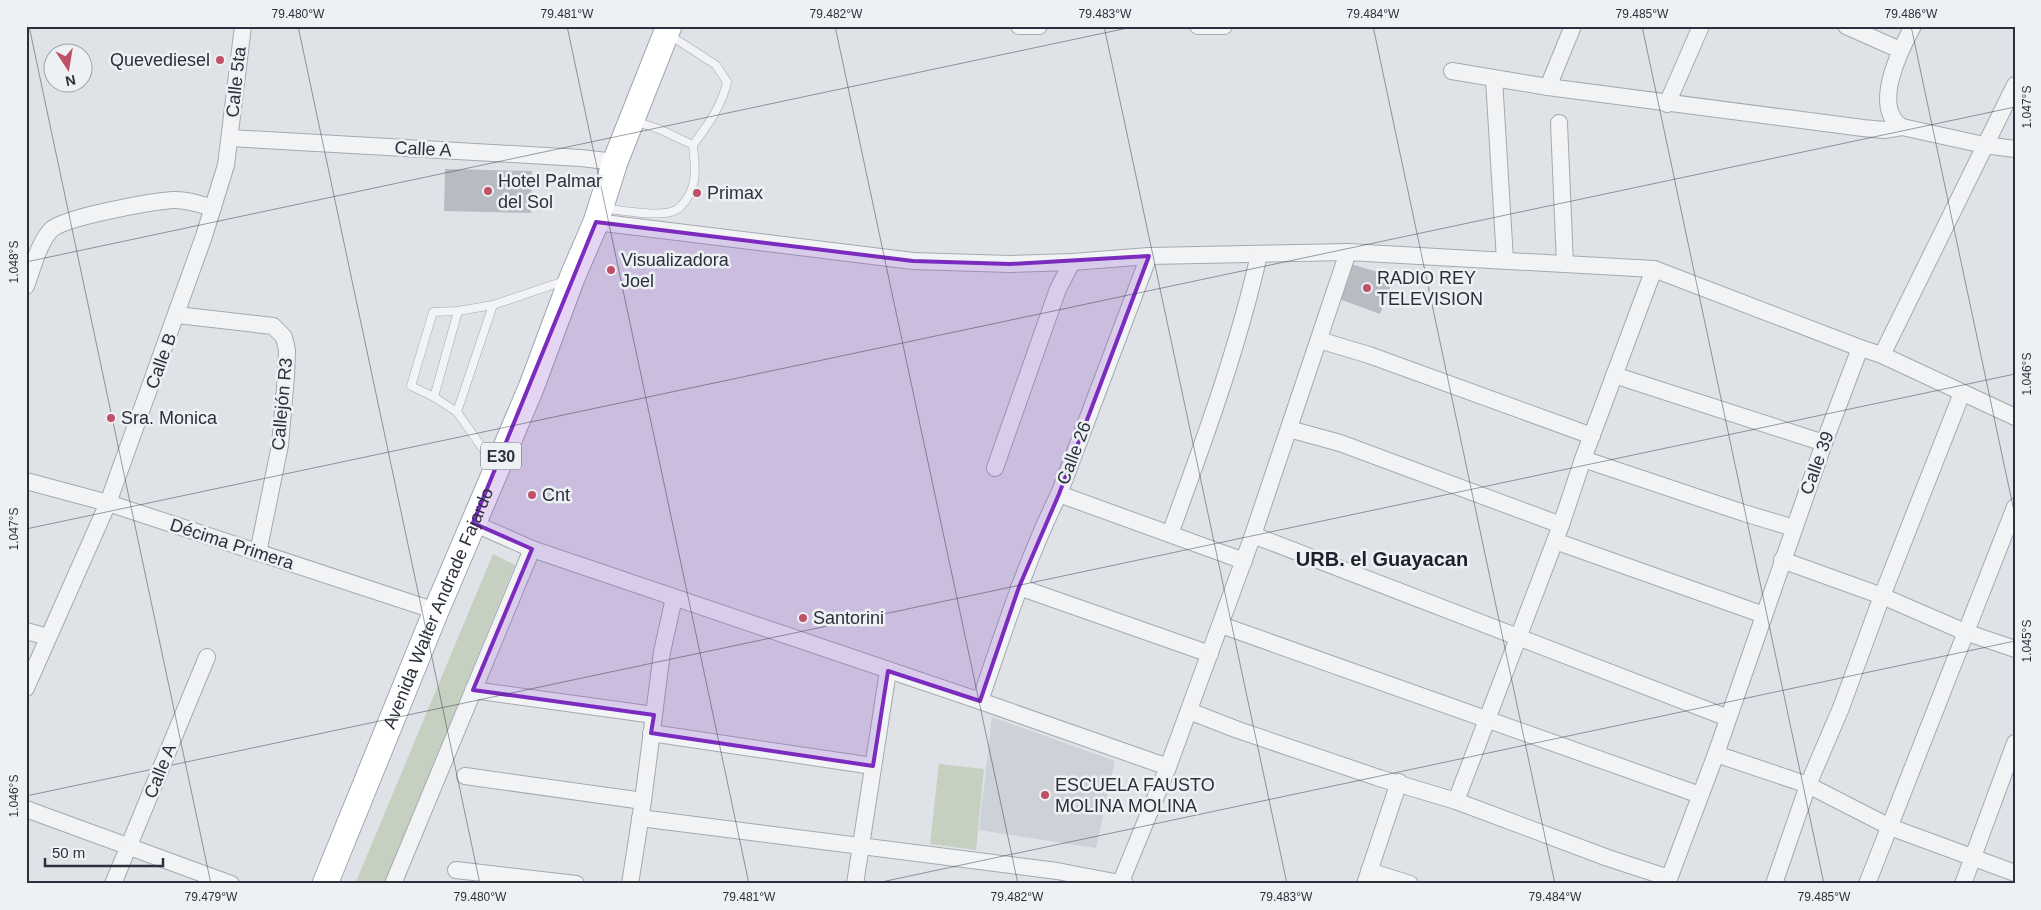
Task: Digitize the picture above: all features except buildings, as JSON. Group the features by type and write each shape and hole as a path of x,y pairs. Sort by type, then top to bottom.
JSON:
{"main road":[{"name":"Avenida Walter Andrade Fajardo","path":"325,884 436,611 531,388 598,215 615,162 668,30"}],"street":[{"name":"Calle 5ta","path":"230,138 243,26"},
{"path":"1019,26 1039,26"},
{"path":"1198,26 1224,26"},
{"path":"1548,87 1573,26"},
{"path":"1668,104 1701,26"},
{"path":"1846,26 1900,50"},
{"path":"1914,26 1900,50 1888,92 1889,112 1894,122 1902,127 1984,145 2015,149"},
{"path":"1452,71 1668,104 1862,128 1884,130 1902,127"},
{"path":"1494,78 1504,260"},
{"path":"1882,354 2015,84"},
{"path":"1559,123 1565,264"},
{"name":"Calle A","path":"230,138 562,157 615,162"},
{"name":"Calle B","path":"26,688 108,503 177,315 213,208 226,165 230,138"},
{"path":"26,286 44,238 61,223 173,200 195,202 213,208"},
{"path":"598,215 913,261 1010,264 1072,262 1149,256 1348,252 1654,269 1860,348 1882,354 2015,417"},
{"path":"640,818 1057,871 1122,883 1168,767 1244,561 1348,252"},
{"path":"1170,534 1221,393 1246,314 1259,255"},
{"name":"Calle 26","path":"1149,256 1059,494 1244,561"},
{"path":"995,468 1058,289 1072,262"},
{"path":"1456,801 1561,525 1583,458 1654,269"},
{"name":"Callejón R3","path":"177,315 273,326 284,337 287,350 280,445 258,553"},
{"path":"1319,340 1369,355 1592,436"},
{"name":"Calle 39","path":"1668,881 1716,754 1782,560 1860,348"},
{"path":"1614,375 1824,443"},
{"path":"1774,884 1808,785 1841,708 1882,596 1962,393"},
{"path":"1289,429 1340,442 1561,525"},
{"path":"1583,458 1744,513 1794,528"},
{"name":"Décima Primera","path":"26,481 108,503 436,611"},
{"path":"980,701 1019,587 1041,530 1059,494"},
{"path":"1867,884 2015,507"},
{"path":"473,523 532,549 1168,767"},
{"path":"1253,535 1728,718"},
{"path":"1555,541 1764,615"},
{"path":"394,884 532,549"},
{"path":"1782,560 1882,596 1965,632 2015,649"},
{"path":"1019,587 1210,654"},
{"path":"630,884 662,652 674,598"},
{"path":"1221,624 1700,795"},
{"path":"26,631 48,637"},
{"name":"Calle A","path":"113,884 207,657"},
{"path":"855,884 888,671"},
{"path":"473,690 654,716"},
{"path":"1189,710 1238,730 1378,778 1399,782 1456,801 1668,881"},
{"path":"651,733 873,766"},
{"path":"1963,884 2015,743"},
{"path":"1716,754 1808,785 1890,827 2015,873"},
{"path":"465,776 643,800"},
{"path":"1399,782 1367,877 1410,884"},
{"path":"26,809 231,884"},
{"path":"456,870 576,884"}],"lane":[{"path":"598,215 659,213 676,210 684,202 692,188 694,174 693,145 708,124 725,94 727,82 716,65 668,30"},
{"path":"632,120 693,145"},
{"path":"496,467 457,412 412,386 433,312 458,311 493,305 572,278"},
{"path":"457,412 493,305"},
{"path":"434,397 458,311"}],"highlighted area":[{"path":"596,222 913,261 1010,264 1149,256 1059,494 1019,587 980,701 888,671 873,766 651,733 654,715 473,690 532,549 473,523"}],"shaded area":[{"name":"ESCUELA FAUSTO MOLINA MOLINA","path":"992,717 1115,761 1096,848 979,830"}],"green space":[{"path":"493,554 515,565 384,884 355,884"},
{"path":"939,764 984,769 976,850 930,844"}],"place":[{"name":"Quevediesel","path":"220,60"},
{"name":"Hotel Palmar del Sol","path":"488,191"},
{"name":"Primax","path":"697,193"},
{"name":"Visualizadora Joel","path":"611,270"},
{"name":"RADIO REY TELEVISION","path":"1367,288"},
{"name":"Sra. Monica","path":"111,418"},
{"name":"Cnt","path":"532,495"},
{"name":"Santorini","path":"803,618"},
{"name":"ESCUELA FAUSTO MOLINA MOLINA","path":"1045,795"}],"district":[{"name":"URB. el Guayacan","path":"1382,559"}]}
